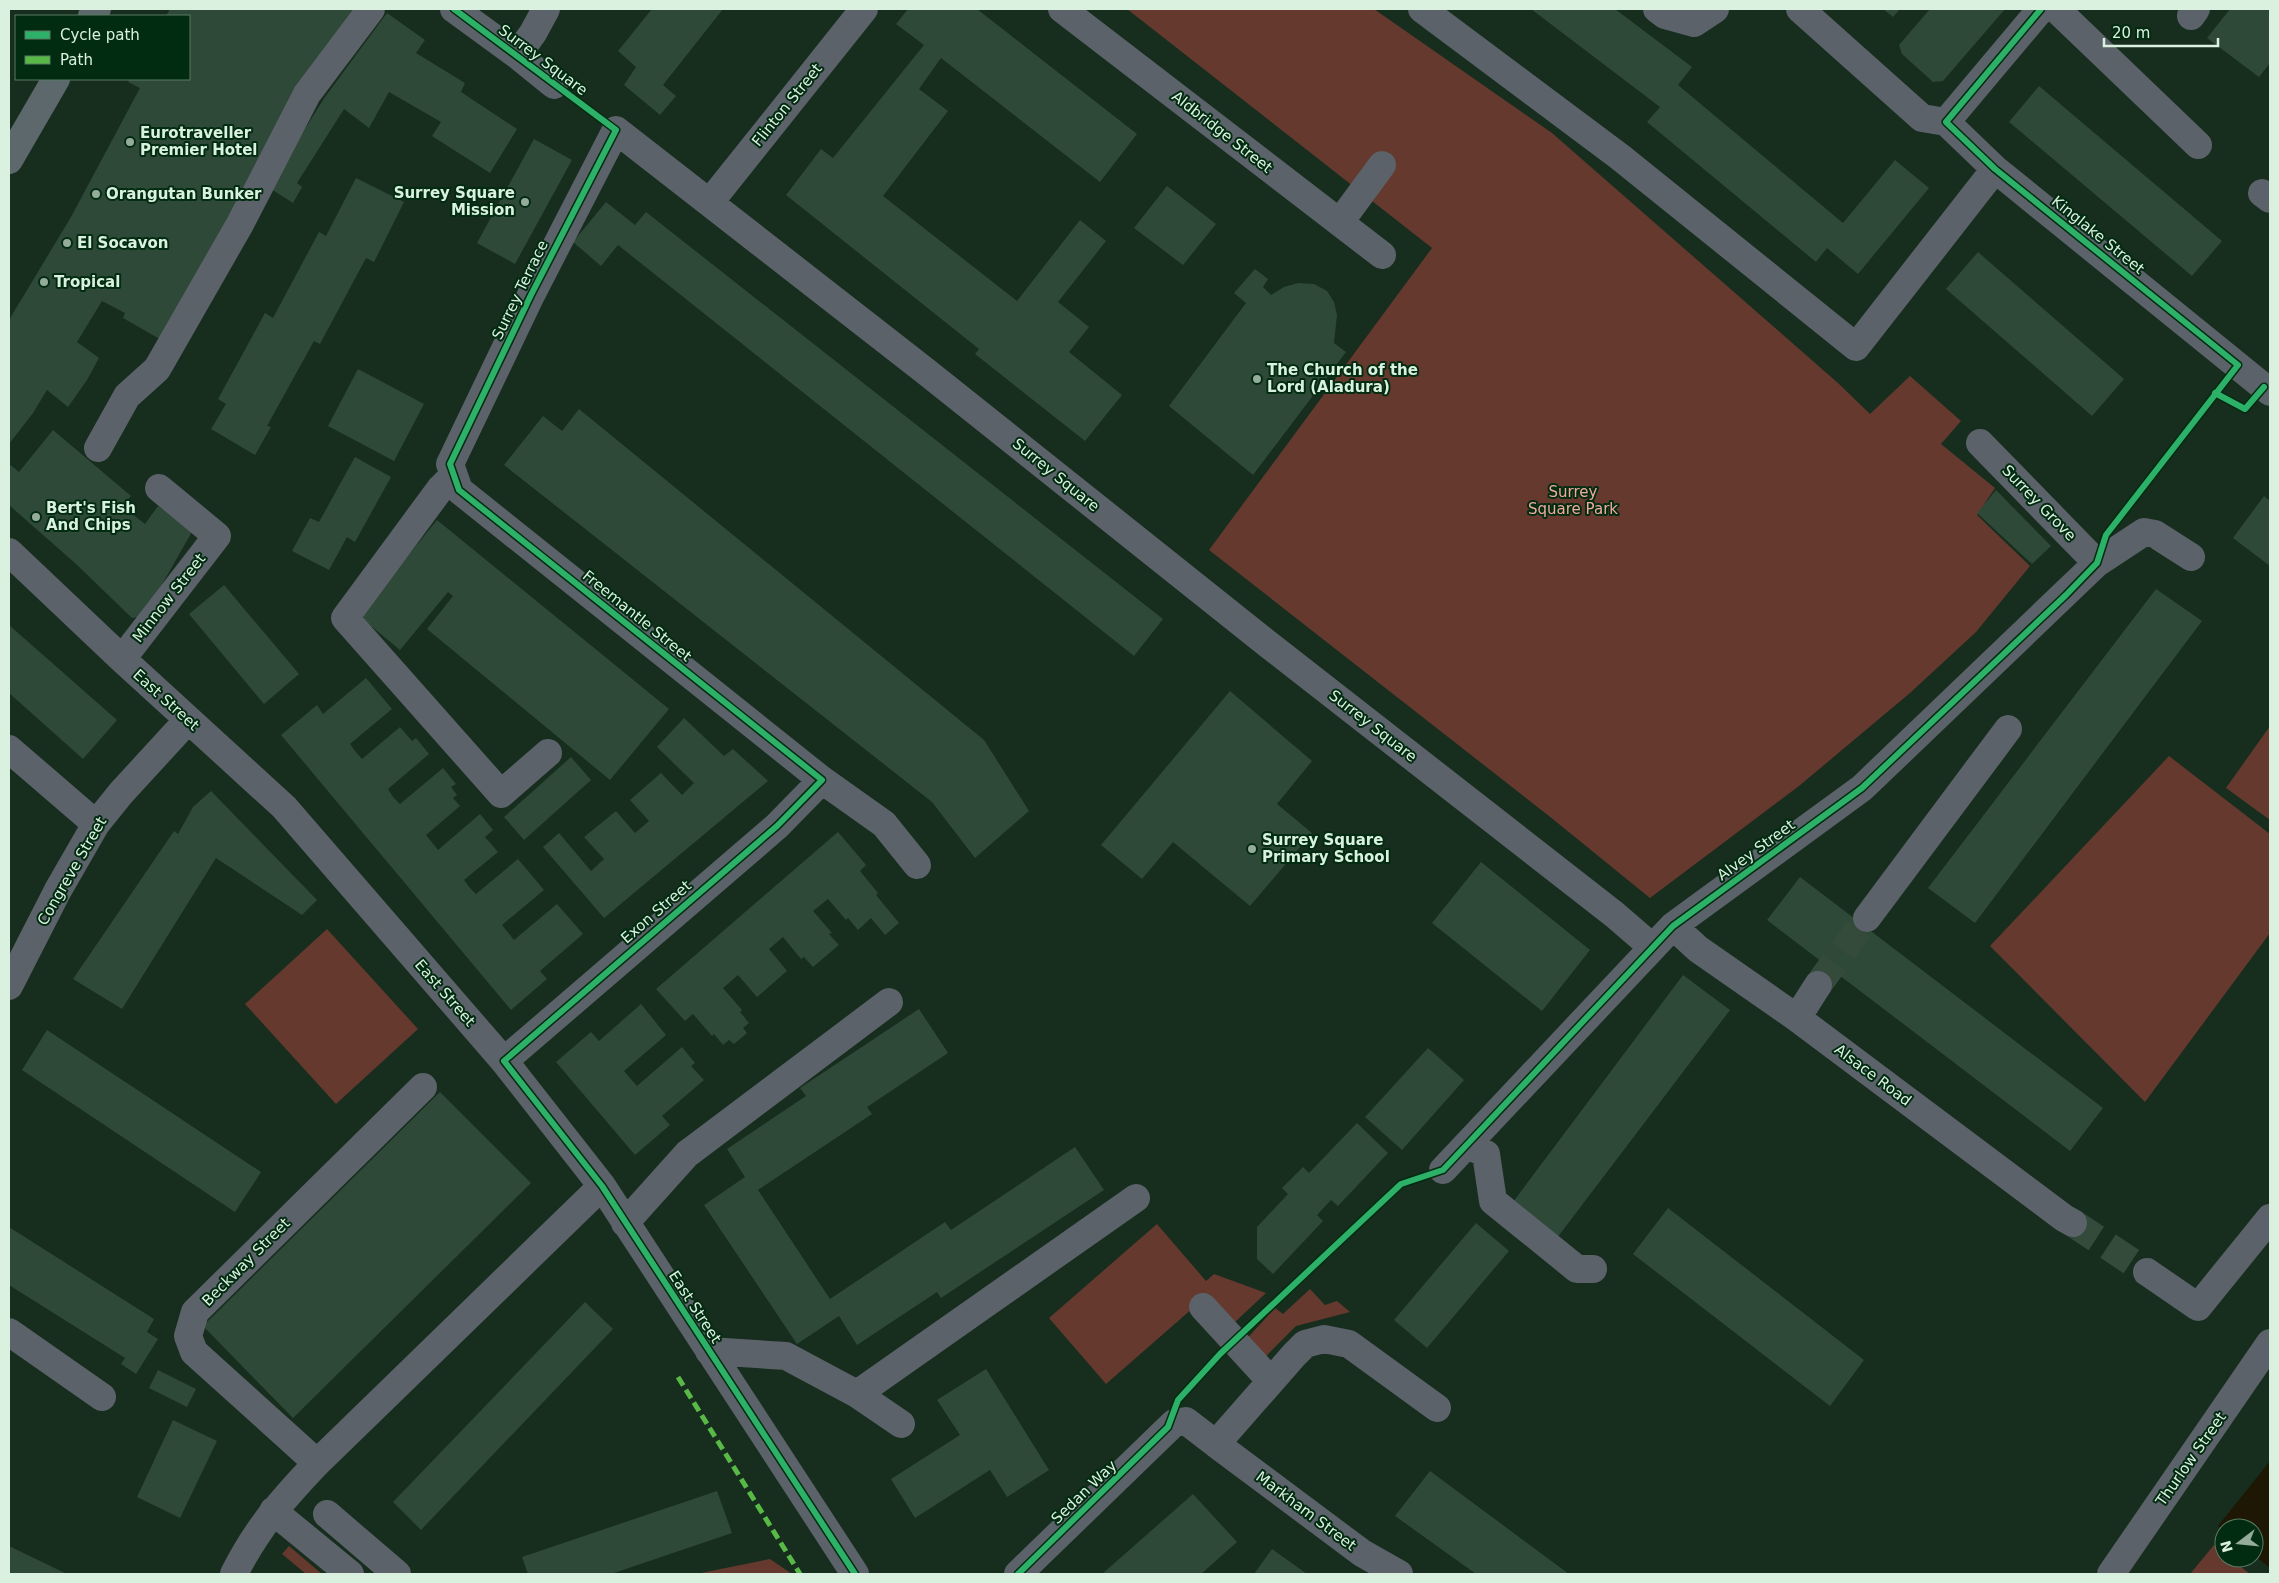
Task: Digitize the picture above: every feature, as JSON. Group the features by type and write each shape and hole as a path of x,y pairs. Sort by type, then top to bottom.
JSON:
{"highway":[{"path":"10,156 55,80"}],"street":[{"path":"98,448 127,396 157,369 240,224 307,94 371,9"},
{"name":"Surrey Square","path":"454,9 554,85"},
{"path":"517,55 533,33 546,9"},
{"name":"Flinton Street","path":"710,202 864,9"},
{"name":"Aldbridge Street","path":"1062,9 1382,255"},
{"path":"1422,9 1620,156 1856,347 1995,169"},
{"path":"1657,9 1665,15 1694,23 1715,9"},
{"path":"1800,9 1922,118 1946,122 2041,9"},
{"path":"2056,9 2198,145"},
{"name":"Kinglake Street","path":"1946,122 1995,169 2270,392"},
{"name":"Surrey Square","path":"616,130 1616,916 1652,947"},
{"name":"Surrey Terrace","path":"548,754 501,794 345,618 440,489 451,470 531,295 616,130"},
{"path":"1340,222 1382,165"},
{"name":"Surrey Grove","path":"1980,442 2097,563"},
{"name":"Freemantle Street","path":"451,470 458,490 822,780 884,824 917,865"},
{"name":"Minnow Street","path":"122,659 217,536 159,488"},
{"name":"Alvey Street","path":"1443,1170 1673,926 1862,788 2097,563 2144,532 2155,534 2191,557"},
{"name":"East Street","path":"9,552 122,659 284,807 504,1061 602,1186 855,1574"},
{"name":"Congreve Street","path":"9,986 58,890 96,824 121,793 188,720"},
{"path":"1867,918 2008,729"},
{"path":"9,749 96,824"},
{"name":"Exon Street","path":"504,1061 777,826 822,780"},
{"name":"Alsace Road","path":"1673,926 1698,949 1797,1018 2073,1223"},
{"path":"1797,1018 1818,985"},
{"path":"625,1222 687,1154 889,1002"},
{"name":"Beckway Street","path":"317,1463 194,1352 188,1336 195,1312 423,1087"},
{"path":"1468,1145 1486,1154 1493,1201 1577,1269 1593,1269"},
{"path":"234,1574 246,1551 273,1511 317,1463 602,1186"},
{"path":"857,1394 1136,1198"},
{"path":"2147,1272 2198,1307 2270,1218"},
{"path":"1203,1307 1270,1380"},
{"path":"9,1332 102,1397"},
{"path":"1216,1444 1270,1380 1306,1344 1324,1339 1349,1344 1437,1408"},
{"name":"Thurlow Street","path":"2111,1574 2262,1373 2270,1343"},
{"path":"709,1351 786,1356 857,1394 901,1424"},
{"name":"Sedan Way","path":"1018,1574 1174,1423 1186,1421 1216,1444"},
{"name":"Markham Street","path":"1216,1444 1362,1553 1399,1574"},
{"path":"273,1511 350,1574"},
{"path":"327,1514 397,1574"}],"green space":[{"name":"Surrey Square Park","path":"1127,9 1374,9 1552,133 1838,383 1870,414 1910,376 1961,421 1941,444 1995,488 1977,515 2030,566 1976,632 1910,693 1799,786 1650,898 1549,816 1209,550 1432,248"},
{"path":"2270,726 2270,820 2226,788"},
{"path":"2169,756 2270,834 2270,933 2145,1102 1990,946"},
{"path":"327,929 418,1029 336,1104 245,1004"},
{"path":"1157,1224 1206,1281 1214,1274 1266,1293 1235,1322 1209,1294 1106,1384 1049,1318"},
{"path":"1310,1289 1325,1305 1337,1301 1350,1312 1296,1326 1260,1362 1242,1344 1275,1308 1283,1314"},
{"path":"2214,1545 2214,1568 2242,1568 2250,1574 2190,1574"},
{"path":"289,1546 322,1574 306,1574 282,1554"},
{"path":"770,1559 792,1574 696,1574"}],"shaded area":[{"path":"2270,1461 2270,1568 2264,1563 2264,1518 2224,1518"}],"building":[{"path":"170,9 355,9 302,91 165,342 123,318 125,313 102,301 77,342 99,358 87,380 68,407 47,390 33,413 9,444 9,320 71,217 140,88 128,82 129,80 190,80 190,15 167,15"},
{"path":"652,9 723,9 663,85 676,96 660,115 624,85 636,67 618,51"},
{"path":"908,9 977,9 1137,134 1100,182 941,58 919,89 948,111 883,196 1017,301 1080,220 1106,241 1058,302 1089,327 1069,352 1122,395 1085,441 975,354 979,349 786,195 821,149 833,158 924,45 896,24"},
{"path":"1531,9 1615,9 1692,67 1678,85 1843,223 1895,160 1929,188 1858,274 1827,248 1816,262 1647,122 1660,107"},
{"path":"1883,9 1900,9 1893,17"},
{"path":"1930,9 2005,9 1943,81 1933,82 1902,54 1899,45"},
{"path":"2230,9 2270,9 2270,63 2259,77 2207,38"},
{"path":"387,13 425,40 416,53 465,83 461,92 517,129 490,173 432,136 441,122 389,92 369,128 344,109 297,183 302,187 293,203 271,189 278,171 325,97"},
{"path":"2039,86 2222,241 2192,276 2009,122"},
{"name":"Surrey Square Mission","path":"534,139 572,160 515,264 477,243"},
{"path":"356,178 404,202 374,262 366,258 320,344 314,341 267,426 271,427 255,455 211,429 226,404 218,399 265,313 273,318 319,232 326,236"},
{"path":"1167,186 1216,224 1183,265 1134,228"},
{"path":"606,202 635,225 646,212 1163,619 1134,656 618,245 601,266 573,242"},
{"path":"1978,252 2124,379 2092,416 1946,289"},
{"name":"The Church of the Lord (Aladura)","path":"1255,269 1268,279 1263,287 1271,295 1284,287 1298,283 1314,284 1327,291 1334,302 1337,315 1334,343 1346,352 1253,475 1169,406 1246,303 1234,293"},
{"path":"358,369 424,404 394,461 328,426"},
{"path":"579,409 984,740 1029,811 975,858 932,802 504,465 543,416 562,431"},
{"path":"53,430 131,496 122,506 145,524 158,506 193,530 144,616 132,618 76,564 9,505 9,464 19,472"},
{"path":"355,457 391,477 355,542 347,537 329,570 292,551 310,518 319,522"},
{"path":"1996,490 2051,546 2032,564 1977,513"},
{"path":"2264,496 2270,501 2270,566 2233,538"},
{"path":"437,520 669,709 610,780 427,629 453,596 448,592 400,650 359,616"},
{"path":"224,585 299,674 264,704 189,614"},
{"path":"2156,589 2202,621 1975,923 1928,888"},
{"path":"9,625 117,720 83,759 9,693"},
{"path":"366,678 392,709 350,744 355,751 362,759 400,727 412,741 416,738 429,754 388,789 393,797 400,804 443,768 456,784 451,787 457,795 453,798 460,806 426,835 438,850 480,814 493,830 485,837 498,852 464,880 470,888 476,894 518,859 544,890 502,925 514,940 557,904 583,934 540,971 547,979 511,1010 281,735 317,705 323,714"},
{"path":"1230,691 1312,761 1277,804 1312,833 1250,906 1173,842 1142,879 1101,845"},
{"path":"684,718 724,756 733,749 768,781 604,918 543,847 559,833 591,871 604,859 584,837 616,811 635,833 649,821 630,800 661,773 682,795 694,783 657,747"},
{"path":"571,757 591,780 524,840 504,817"},
{"path":"211,791 317,900 302,915 216,858 122,1009 73,979 174,831 178,834 193,807"},
{"path":"838,832 866,865 860,871 878,893 876,895 899,923 885,935 871,918 858,930 848,918 846,920 828,899 813,911 832,933 829,934 839,945 813,967 804,957 801,959 783,937 769,949 787,971 757,997 738,975 723,988 742,1010 740,1012 749,1023 743,1028 747,1033 734,1044 729,1040 723,1045 714,1034 712,1036 693,1014 685,1021 656,989"},
{"path":"1481,862 1590,950 1542,1011 1432,923"},
{"path":"1800,877 2103,1108 2070,1151 1767,920"},
{"path":"1683,975 1730,1010 1557,1238 1513,1202"},
{"path":"641,1004 666,1035 624,1071 637,1086 682,1047 695,1063 691,1066 704,1080 662,1116 670,1125 635,1155 556,1062 591,1032 599,1041"},
{"path":"919,1009 948,1053 867,1107 872,1114 758,1190 830,1299 945,1222 951,1230 1075,1147 1104,1190 941,1298 937,1292 857,1345 839,1316 797,1344 704,1205 745,1177 727,1149 806,1096 800,1088"},
{"path":"47,1030 261,1172 235,1212 22,1070"},
{"path":"1428,1048 1464,1080 1402,1150 1365,1117"},
{"path":"440,1092 531,1183 293,1418 203,1326"},
{"path":"1357,1123 1388,1153 1338,1206 1331,1200 1317,1215 1323,1221 1273,1274 1257,1259 1257,1227 1288,1194 1282,1188 1303,1167 1309,1173"},
{"path":"1668,1208 1864,1360 1830,1406 1633,1254"},
{"path":"1476,1223 1509,1251 1427,1348 1394,1320"},
{"path":"9,1227 154,1319 147,1332 158,1339 136,1374 121,1364 125,1358 9,1285"},
{"path":"585,1302 613,1329 421,1530 393,1502"},
{"path":"986,1369 1049,1470 1007,1497 990,1470 915,1518 891,1479 960,1435 937,1400"},
{"path":"158,1370 196,1389 187,1407 149,1388"},
{"path":"173,1420 217,1441 180,1518 137,1497"},
{"path":"1430,1471 1569,1574 1476,1574 1395,1516"},
{"path":"717,1491 732,1533 611,1574 528,1574 522,1557"},
{"path":"1193,1494 1237,1542 1201,1574 1102,1574"},
{"path":"9,1546 67,1574 9,1574"},
{"path":"1272,1549 1307,1574 1254,1574"}],"tunnel":[{"path":"1818,985 1867,918"},
{"path":"2073,1223 2147,1272"}],"marked path":[{"path":"678,1377 800,1574"}],"cycle path":[{"path":"454,9 616,130 531,295 450,464 459,490 822,780 777,826 504,1061 602,1186 855,1574"},
{"path":"1018,1574 1168,1427 1178,1400 1220,1354 1401,1184 1443,1170 1673,926 1862,788 2066,595 2097,563 2106,535 2238,365 1995,169 1946,122 2041,9"},
{"path":"2215,393 2245,409 2264,387"}],"place":[{"name":"Eurotraveller Premier Hotel","path":"130,142"},
{"name":"Orangutan Bunker","path":"96,194"},
{"name":"Surrey Square Mission","path":"525,202"},
{"name":"El Socavon","path":"67,243"},
{"name":"Tropical","path":"44,282"},
{"name":"The Church of the Lord (Aladura)","path":"1257,379"},
{"name":"Bert's Fish And Chips","path":"36,517"},
{"name":"Surrey Square Primary School","path":"1252,849"}]}
